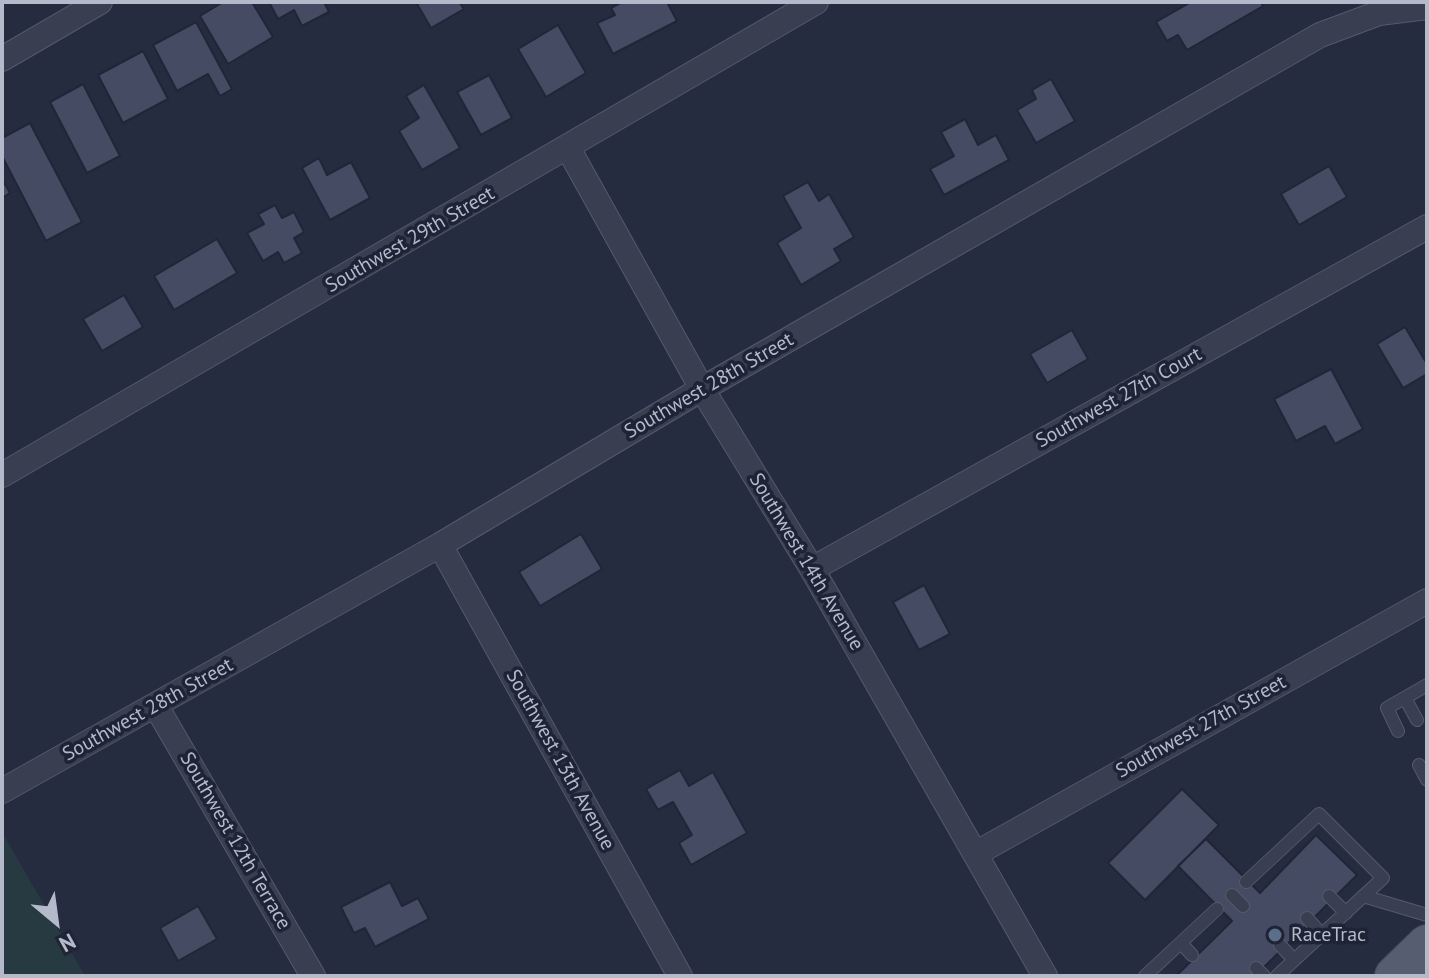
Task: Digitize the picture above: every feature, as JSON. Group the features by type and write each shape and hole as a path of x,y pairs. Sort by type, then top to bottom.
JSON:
{"main road":[{"path":"1395,976 1427,945"}],"street":[{"path":"2,59 100,2"},
{"name":"Southwest 29th Street","path":"2,475 816,2"},
{"name":"Southwest 28th Street","path":"2,791 440,545 702,389 1320,35 1379,13 1427,7"},
{"name":"Southwest 14th Avenue","path":"568,148 702,389 812,569 1045,976"},
{"name":"Southwest 27th Court","path":"812,569 1427,227"},
{"name":"Southwest 13th Avenue","path":"440,545 680,976"},
{"name":"Southwest 27th Street","path":"975,854 1427,601"},
{"name":"Southwest 12th Terrace","path":"156,706 313,976"}],"lane":[{"path":"1398,731 1387,708 1423,688 1427,704"},
{"path":"1405,698 1417,720"},
{"path":"1419,765 1427,780"},
{"path":"1246,882 1287,852 1319,814 1383,878 1277,976"},
{"path":"1260,869 1270,880"},
{"path":"1232,895 1243,906"},
{"path":"1329,896 1346,913"},
{"path":"1363,896 1427,915"},
{"path":"1145,976 1212,913 1218,928"},
{"path":"1307,918 1322,935"},
{"path":"1181,943 1192,955"},
{"path":"1280,945 1294,960"}],"shaded area":[{"path":"2,832 85,976 2,976"}],"building":[{"path":"223,2 252,2 273,37 228,64 200,16"},
{"path":"269,2 324,2 329,12 302,26 294,10 278,19"},
{"path":"459,2 464,9 431,28 417,4"},
{"path":"622,2 667,2 677,21 613,54 597,23 615,15 611,8"},
{"path":"1191,2 1261,2 1263,6 1187,50 1178,35 1167,41 1156,22"},
{"path":"196,22 232,89 220,96 208,74 177,91 153,45"},
{"path":"558,25 586,73 546,97 518,49"},
{"path":"143,51 168,99 123,123 98,75"},
{"path":"489,75 512,118 481,135 457,92"},
{"path":"1051,79 1075,121 1036,143 1017,110 1036,99 1032,90"},
{"path":"83,84 120,156 87,173 50,102"},
{"path":"424,85 460,148 422,170 399,131 419,118 406,96"},
{"path":"965,119 978,145 996,135 1009,160 944,195 930,169 954,156 941,132"},
{"path":"30,123 82,222 46,241 2,156 2,138"},
{"path":"319,158 327,175 351,162 370,198 330,220 302,168"},
{"path":"1329,166 1347,197 1299,225 1281,194"},
{"path":"2,179 10,193 2,198"},
{"path":"808,182 819,201 829,194 854,237 834,249 841,261 801,285 777,243 801,228 783,196"},
{"path":"275,205 282,218 294,212 304,232 294,238 302,253 284,263 278,252 263,261 247,233 264,224 258,214"},
{"path":"217,239 237,273 174,310 154,276"},
{"path":"124,295 143,327 102,351 83,319"},
{"path":"1405,327 1427,364 1427,374 1403,388 1377,344"},
{"path":"1072,330 1088,359 1047,383 1030,354"},
{"path":"1331,369 1363,429 1335,444 1325,426 1296,441 1274,399"},
{"path":"581,534 602,569 540,606 519,572"},
{"path":"924,585 950,634 919,650 893,602"},
{"path":"680,770 689,786 713,772 747,833 691,865 679,843 692,835 673,802 658,810 646,789"},
{"path":"1182,789 1219,825 1145,900 1108,863"},
{"path":"1316,835 1357,875 1255,976 1176,976 1232,921 1178,866 1206,839 1260,893"},
{"path":"390,882 402,906 418,898 429,919 375,947 365,928 354,933 341,907"},
{"path":"198,906 217,939 178,961 160,928"}],"place":[{"name":"RaceTrac","path":"1275,935"}]}
